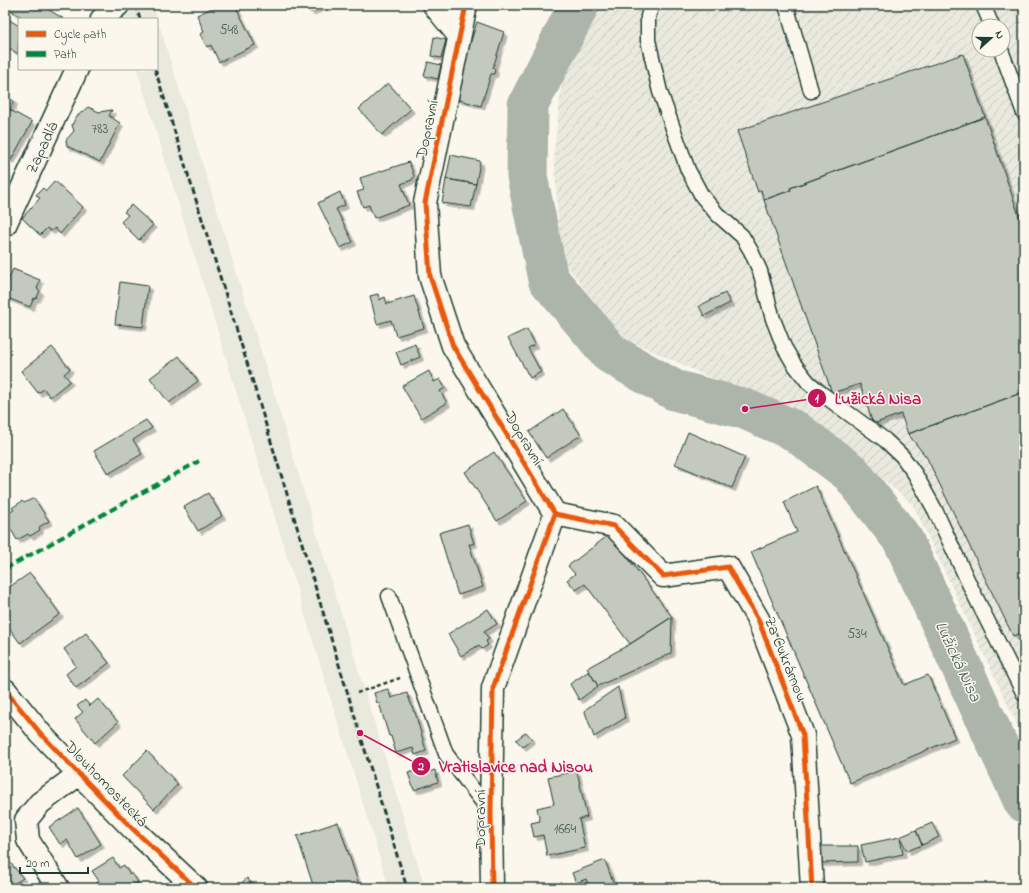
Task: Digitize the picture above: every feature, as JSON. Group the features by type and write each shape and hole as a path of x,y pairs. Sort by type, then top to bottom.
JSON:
{"street":[{"path":"434,5 459,36"},
{"name":"Dopravní","path":"466,5 424,203 430,276 453,346 556,514 493,688 491,813 492,888"},
{"name":"Zapadlá","path":"7,213 77,70"},
{"name":"Za Cukrárnou","path":"556,514 614,526 663,576 728,567 758,619 803,735 812,888"},
{"name":"Dlouhomostecká","path":"5,690 41,734 79,774 134,830 196,888"},
{"path":"58,888 28,840 26,820 40,803 79,774"}],"lane":[{"path":"652,5 648,16 648,40 660,92 677,143 691,176 702,196 717,214 742,236 751,251 760,270 773,319 784,348 794,364 808,382 822,394 885,440 902,456 915,474 935,510 972,590 1024,694"},
{"path":"786,5 811,91"},
{"path":"982,5 988,18"},
{"path":"1004,58 1024,113"},
{"path":"389,596 446,754 491,813"}],"path":[{"path":"357,693 417,672"}],"shaded area":[{"path":"118,5 153,5 157,18 122,18"},
{"path":"571,5 1024,5 1024,739 913,505 826,431 620,336 560,256 554,152"},
{"path":"158,21 264,361 425,888 389,888 137,70 158,70"}],"building":[{"path":"11,5 41,5 62,18 22,18 9,9"},
{"path":"218,5 235,5 255,45 219,62 211,45 207,47 200,34 204,32 197,15"},
{"path":"307,5 326,5 310,12"},
{"path":"5,17 18,25 18,54 5,45"},
{"path":"477,22 504,32 493,68 495,69 494,74 491,74 481,106 453,98"},
{"path":"434,37 446,40 441,58 431,56"},
{"path":"963,54 985,117 790,188 791,190 764,200 761,190 758,192 737,131"},
{"path":"428,62 441,65 438,79 424,76"},
{"path":"388,83 411,109 382,135 359,109"},
{"path":"5,96 14,101 10,110 32,122 11,160 5,157"},
{"path":"88,107 99,112 112,110 109,116 120,123 100,162 67,146 66,140 74,131 72,125 76,117"},
{"path":"985,117 1024,230 1024,392 908,434 901,414 873,424 860,384 832,393 764,200 791,190 790,188"},
{"path":"451,155 480,161 476,184 446,179"},
{"path":"409,162 414,176 412,180 401,184 409,205 374,218 369,205 363,207 357,192 364,190 360,178"},
{"path":"446,179 476,184 471,207 442,203"},
{"path":"55,181 83,207 60,234 55,228 51,231 47,228 40,235 22,218 40,198 36,195 43,188 46,191"},
{"path":"340,192 345,205 336,209 353,242 340,248 318,203"},
{"path":"131,205 153,225 139,240 121,222 128,215 124,212"},
{"path":"13,269 40,280 37,289 40,291 36,299 34,298 30,307 5,297 5,287"},
{"path":"120,282 148,286 143,327 115,324"},
{"path":"725,293 730,303 704,316 699,306"},
{"path":"378,294 379,300 385,297 387,304 414,296 424,328 396,336 391,320 377,324 370,296"},
{"path":"527,329 535,344 528,348 541,372 530,378 508,338"},
{"path":"415,344 420,357 401,365 396,352"},
{"path":"52,347 70,369 64,374 70,381 50,397 44,389 38,393 21,371"},
{"path":"179,356 198,381 169,403 150,378"},
{"path":"429,371 434,382 440,379 445,388 440,391 447,403 421,418 402,386"},
{"path":"1024,392 1024,632 1013,636 927,458 908,434"},
{"path":"563,409 581,435 546,458 529,432"},
{"path":"146,420 152,428 133,440 142,454 108,474 94,451"},
{"path":"688,432 745,457 732,488 675,464"},
{"path":"494,452 527,501 497,521 465,472"},
{"path":"816,486 904,685 928,675 955,738 850,783 751,552 797,532 784,502"},
{"path":"208,493 222,516 198,531 184,507"},
{"path":"34,498 49,521 39,527 40,530 30,536 28,534 17,540 5,519 5,515 14,510 12,508 22,501 24,503"},
{"path":"468,524 474,544 469,544 483,587 458,595 439,533"},
{"path":"610,534 672,617 630,644 585,584 576,590 567,580 575,574 568,566"},
{"path":"30,573 60,614 20,643 5,622 5,590"},
{"path":"488,609 497,624 484,632 489,639 486,641 488,645 482,649 479,645 461,656 448,634"},
{"path":"672,617 671,653 598,686 587,668 630,644"},
{"path":"86,633 109,663 76,688 66,674 76,666 64,649"},
{"path":"589,671 598,686 579,700 570,684"},
{"path":"618,687 625,718 594,737 585,712 586,709"},
{"path":"388,689 391,698 407,693 415,712 426,751 415,755 413,748 396,753 379,703 377,703 374,693"},
{"path":"98,699 118,722 95,743 75,719 83,712 77,706 85,700 90,706"},
{"path":"526,732 532,739 523,747 516,740"},
{"path":"147,751 178,784 154,809 122,776"},
{"path":"419,770 420,775 435,770 438,782 414,790 408,773"},
{"path":"577,771 587,817 579,819 585,848 547,856 543,835 534,837 531,823 540,821 537,808 554,804 548,777"},
{"path":"78,808 101,844 78,859 67,840 60,844 49,827"},
{"path":"338,822 360,888 314,888 297,836"},
{"path":"932,823 939,837 922,845 916,830"},
{"path":"916,830 922,845 907,851 900,837"},
{"path":"900,837 903,854 865,862 861,845"},
{"path":"820,846 858,846 858,862 820,863"},
{"path":"113,858 119,868 124,865 130,875 132,873 138,882 128,888 97,888 95,884 99,881 92,871"},
{"path":"605,860 615,888 590,888 586,879 576,883 572,873"},
{"path":"9,861 23,878 8,888 5,888 5,863"},
{"path":"247,878 256,888 236,888"},
{"path":"17,882 20,888 8,888"}],"waterway":[{"name":"Lužická Nisa","path":"579,5 528,105 527,176 548,279 611,354 674,390 745,409 795,431 851,473 903,540 1024,802"}],"railway":[{"path":"136,5 140,18"},
{"path":"155,70 248,366 407,888"}],"marked path":[{"path":"5,569 199,461"}],"cycle path":[{"path":"466,5 425,203 430,276 453,346 555,514"},
{"path":"555,514 614,526 663,576 728,567 758,619 803,735 812,888"},
{"path":"492,888 491,813 493,688 555,514"},
{"path":"5,690 41,734 79,774 134,830 196,888"}],"place":[{"name":"Lužická Nisa","path":"745,409"},
{"name":"Vratislavice nad Nisou","path":"360,733"}]}
